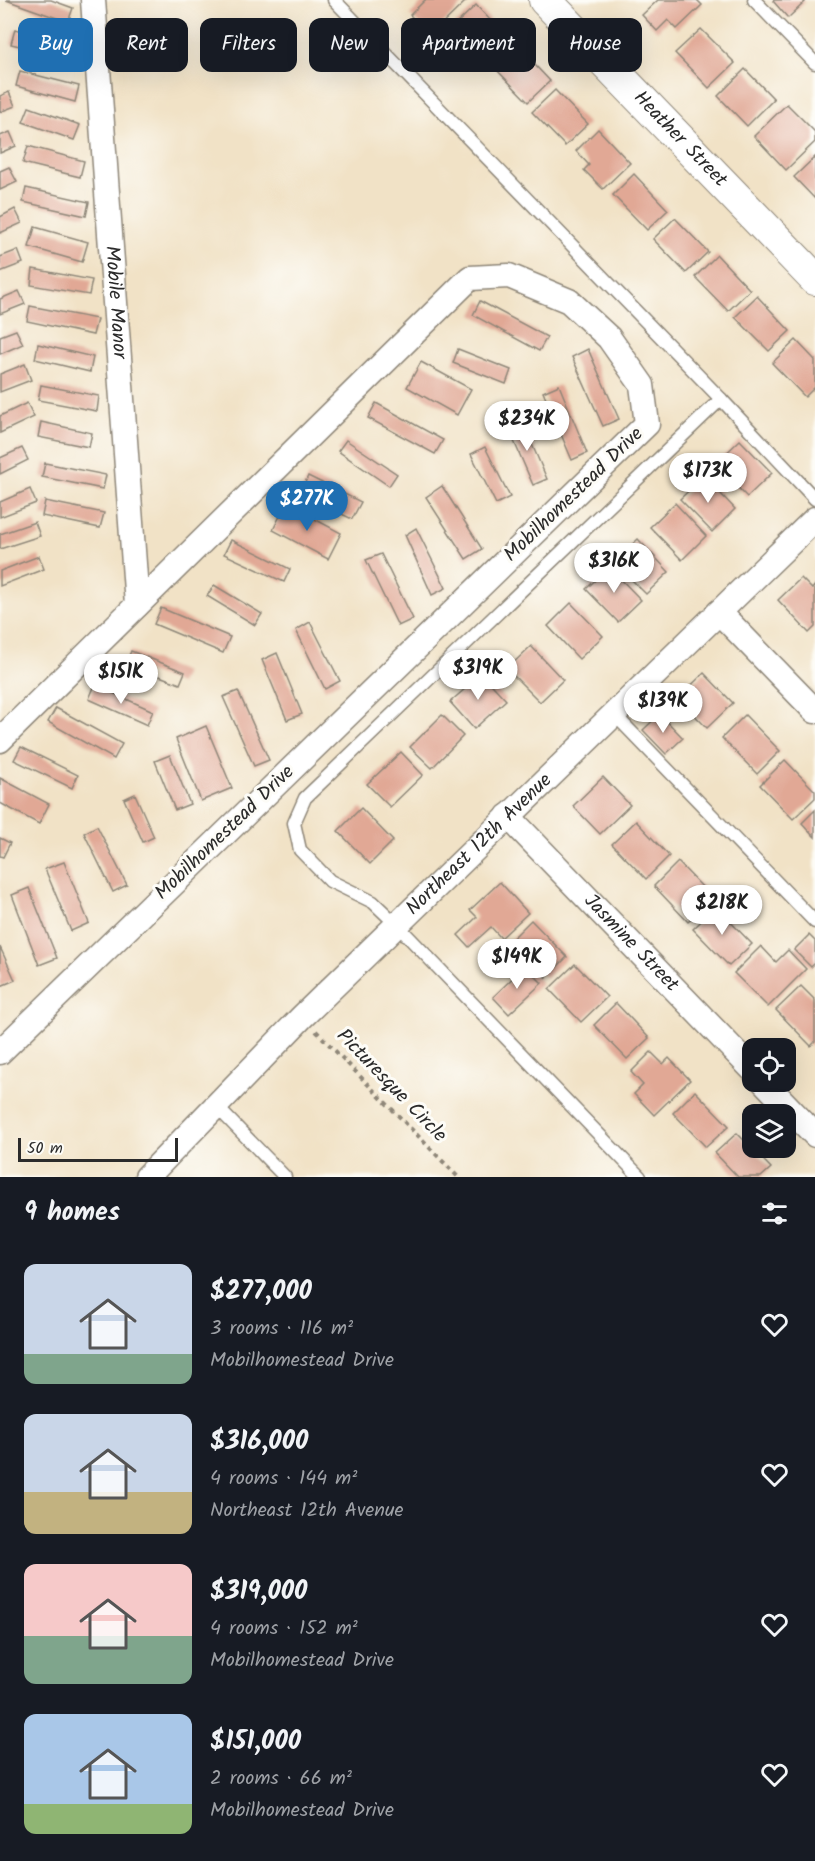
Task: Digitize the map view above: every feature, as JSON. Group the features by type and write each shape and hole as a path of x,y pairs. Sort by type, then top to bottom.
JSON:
{"street":[{"name":"Mobile Manor","path":"93,0 137,605"},
{"name":"Heather Street","path":"545,0 815,279"},
{"name":"Mobilhomestead Drive","path":"0,740 470,278 509,276 569,301 609,338 642,385 647,424 0,1052"},
{"name":"Northeast 12th Avenue","path":"147,1177 302,1017 815,519"},
{"path":"719,612 815,711"},
{"name":"Jasmine Street","path":"508,816 742,1059"},
{"path":"774,1092 815,1135"}],"lane":[{"path":"334,0 815,499"},
{"path":"754,0 815,63"},
{"path":"640,1177 373,902 330,881 300,850 294,823 305,798 721,399"},
{"path":"614,713 815,922"},
{"path":"216,1106 285,1177"}],"path":[{"name":"Picturesque Circle","path":"302,1017 458,1177"}],"building":[{"path":"6,0 51,0 73,8 69,18 57,18"},
{"path":"425,0 467,0 448,18 413,18 410,15"},
{"path":"658,0 697,0 702,5 677,29 668,20 657,31 642,15"},
{"path":"774,0 803,0 805,2 788,18"},
{"path":"476,5 488,18 462,18"},
{"path":"15,29 18,30 18,46 11,44"},
{"path":"701,29 735,63 709,88 675,53"},
{"path":"536,66 550,81 528,102 499,72 536,72"},
{"path":"745,69 774,99 747,126 718,96"},
{"path":"20,72 24,72 79,86 75,102 16,86"},
{"path":"555,90 588,124 565,146 532,112"},
{"path":"9,92 15,106 0,112 0,96"},
{"path":"787,104 815,132 815,142 786,170 754,136"},
{"path":"29,107 80,125 74,140 23,122"},
{"path":"598,129 630,163 603,189 584,170 589,165 576,151"},
{"path":"10,132 16,146 0,153 0,136"},
{"path":"28,146 84,161 80,177 23,163"},
{"path":"815,157 815,199 794,177"},
{"path":"9,167 17,182 0,190 0,171"},
{"path":"634,174 668,210 647,230 613,195"},
{"path":"26,188 89,202 86,216 23,202"},
{"path":"15,209 22,223 0,233 0,217"},
{"path":"675,218 708,252 686,273 653,239"},
{"path":"35,227 88,242 82,262 29,247"},
{"path":"18,250 23,263 0,272 0,257"},
{"path":"717,255 750,290 728,311 695,277"},
{"path":"33,269 92,280 89,295 31,285"},
{"path":"19,291 25,304 0,314 0,299"},
{"path":"757,296 790,331 769,351 735,317"},
{"path":"480,301 547,337 539,351 473,315"},
{"path":"30,306 97,319 93,335 27,321"},
{"path":"16,330 23,344 0,354 0,336"},
{"path":"796,340 815,360 815,387 805,397 772,363"},
{"path":"38,344 93,357 90,372 35,359"},
{"path":"458,349 511,370 506,384 453,363"},
{"path":"588,349 619,419 603,426 572,357"},
{"path":"421,362 471,389 457,415 407,387"},
{"path":"25,364 31,380 0,392 0,374"},
{"path":"41,385 99,396 97,411 38,400"},
{"path":"559,385 587,453 572,460 543,392"},
{"path":"27,403 34,417 0,433 0,416"},
{"path":"376,403 443,440 435,454 368,418"},
{"path":"521,419 547,479 533,485 507,425"},
{"path":"41,422 92,433 89,447 38,437"},
{"path":"346,440 397,474 389,486 338,451"},
{"path":"740,440 772,473 747,497 715,464"},
{"path":"485,447 510,497 496,504 471,454"},
{"path":"22,448 28,460 0,474 0,458"},
{"path":"45,463 106,475 103,489 42,477"},
{"path":"308,476 361,502 352,519 300,494"},
{"path":"704,476 735,509 712,532 680,499"},
{"path":"442,486 482,549 466,559 426,497"},
{"path":"30,489 36,503 0,517 0,502"},
{"path":"45,501 104,513 100,528 42,516"},
{"path":"675,503 706,536 682,560 650,527"},
{"path":"286,504 341,533 328,559 273,530"},
{"path":"35,522 40,536 0,549 0,534"},
{"path":"416,528 446,588 432,595 405,535"},
{"path":"638,539 669,572 646,594 614,562"},
{"path":"231,540 290,569 284,582 224,554"},
{"path":"381,554 413,619 398,626 366,560"},
{"path":"39,556 44,569 0,586 0,571"},
{"path":"609,567 641,600 618,622 586,589"},
{"path":"801,578 812,589 815,585 815,627 809,633 778,600"},
{"path":"214,585 262,614 255,625 207,596"},
{"path":"571,603 603,636 579,659 548,626"},
{"path":"161,608 230,637 223,653 154,624"},
{"path":"310,622 340,681 325,689 296,630"},
{"path":"531,646 563,680 540,702 507,669"},
{"path":"131,651 185,672 180,684 126,663"},
{"path":"277,653 302,714 287,720 262,660"},
{"path":"704,673 733,703 707,728 678,698"},
{"path":"482,674 506,700 474,729 450,702"},
{"path":"95,685 153,711 147,725 89,699"},
{"path":"238,691 269,760 254,766 223,697"},
{"path":"56,708 122,744 114,759 48,722"},
{"path":"660,714 683,738 666,754 643,730"},
{"path":"442,715 463,736 432,768 410,747"},
{"path":"745,715 780,751 757,774 722,738"},
{"path":"206,726 232,788 201,801 176,739"},
{"path":"21,747 78,775 72,788 14,760"},
{"path":"401,752 423,775 390,807 367,784"},
{"path":"170,755 190,804 175,810 155,761"},
{"path":"785,760 815,791 815,798 793,819 760,785"},
{"path":"603,777 630,805 600,834 573,806"},
{"path":"0,778 49,804 39,824 0,803"},
{"path":"135,794 154,837 143,842 124,799"},
{"path":"361,808 393,841 370,864 338,831"},
{"path":"815,810 815,837 802,823"},
{"path":"636,821 669,856 646,879 612,844"},
{"path":"97,826 127,885 113,892 84,833"},
{"path":"0,838 10,843 3,857 0,856"},
{"path":"64,862 89,923 71,931 45,869"},
{"path":"678,862 713,898 688,922 654,886"},
{"path":"500,882 528,913 501,938 491,927 469,947 458,935 477,917 470,910"},
{"path":"29,888 57,958 39,965 12,895"},
{"path":"716,907 752,944 729,966 693,929"},
{"path":"531,920 567,957 546,978 510,941"},
{"path":"809,935 815,941 815,963 811,967 794,950"},
{"path":"761,946 776,962 788,950 806,969 768,1007 734,973"},
{"path":"0,947 15,980 1,986 0,984"},
{"path":"575,964 607,997 581,1022 549,989"},
{"path":"525,966 542,983 509,1014 493,997"},
{"path":"801,986 815,1000 815,1042 811,1046 776,1010"},
{"path":"616,1003 649,1038 627,1059 594,1025"},
{"path":"651,1052 663,1064 669,1058 690,1080 654,1115 634,1094 643,1085 631,1072"},
{"path":"695,1091 729,1126 706,1147 673,1113"},
{"path":"737,1133 742,1138 742,1158 761,1158 771,1168 761,1177 738,1177 715,1153"}]}
